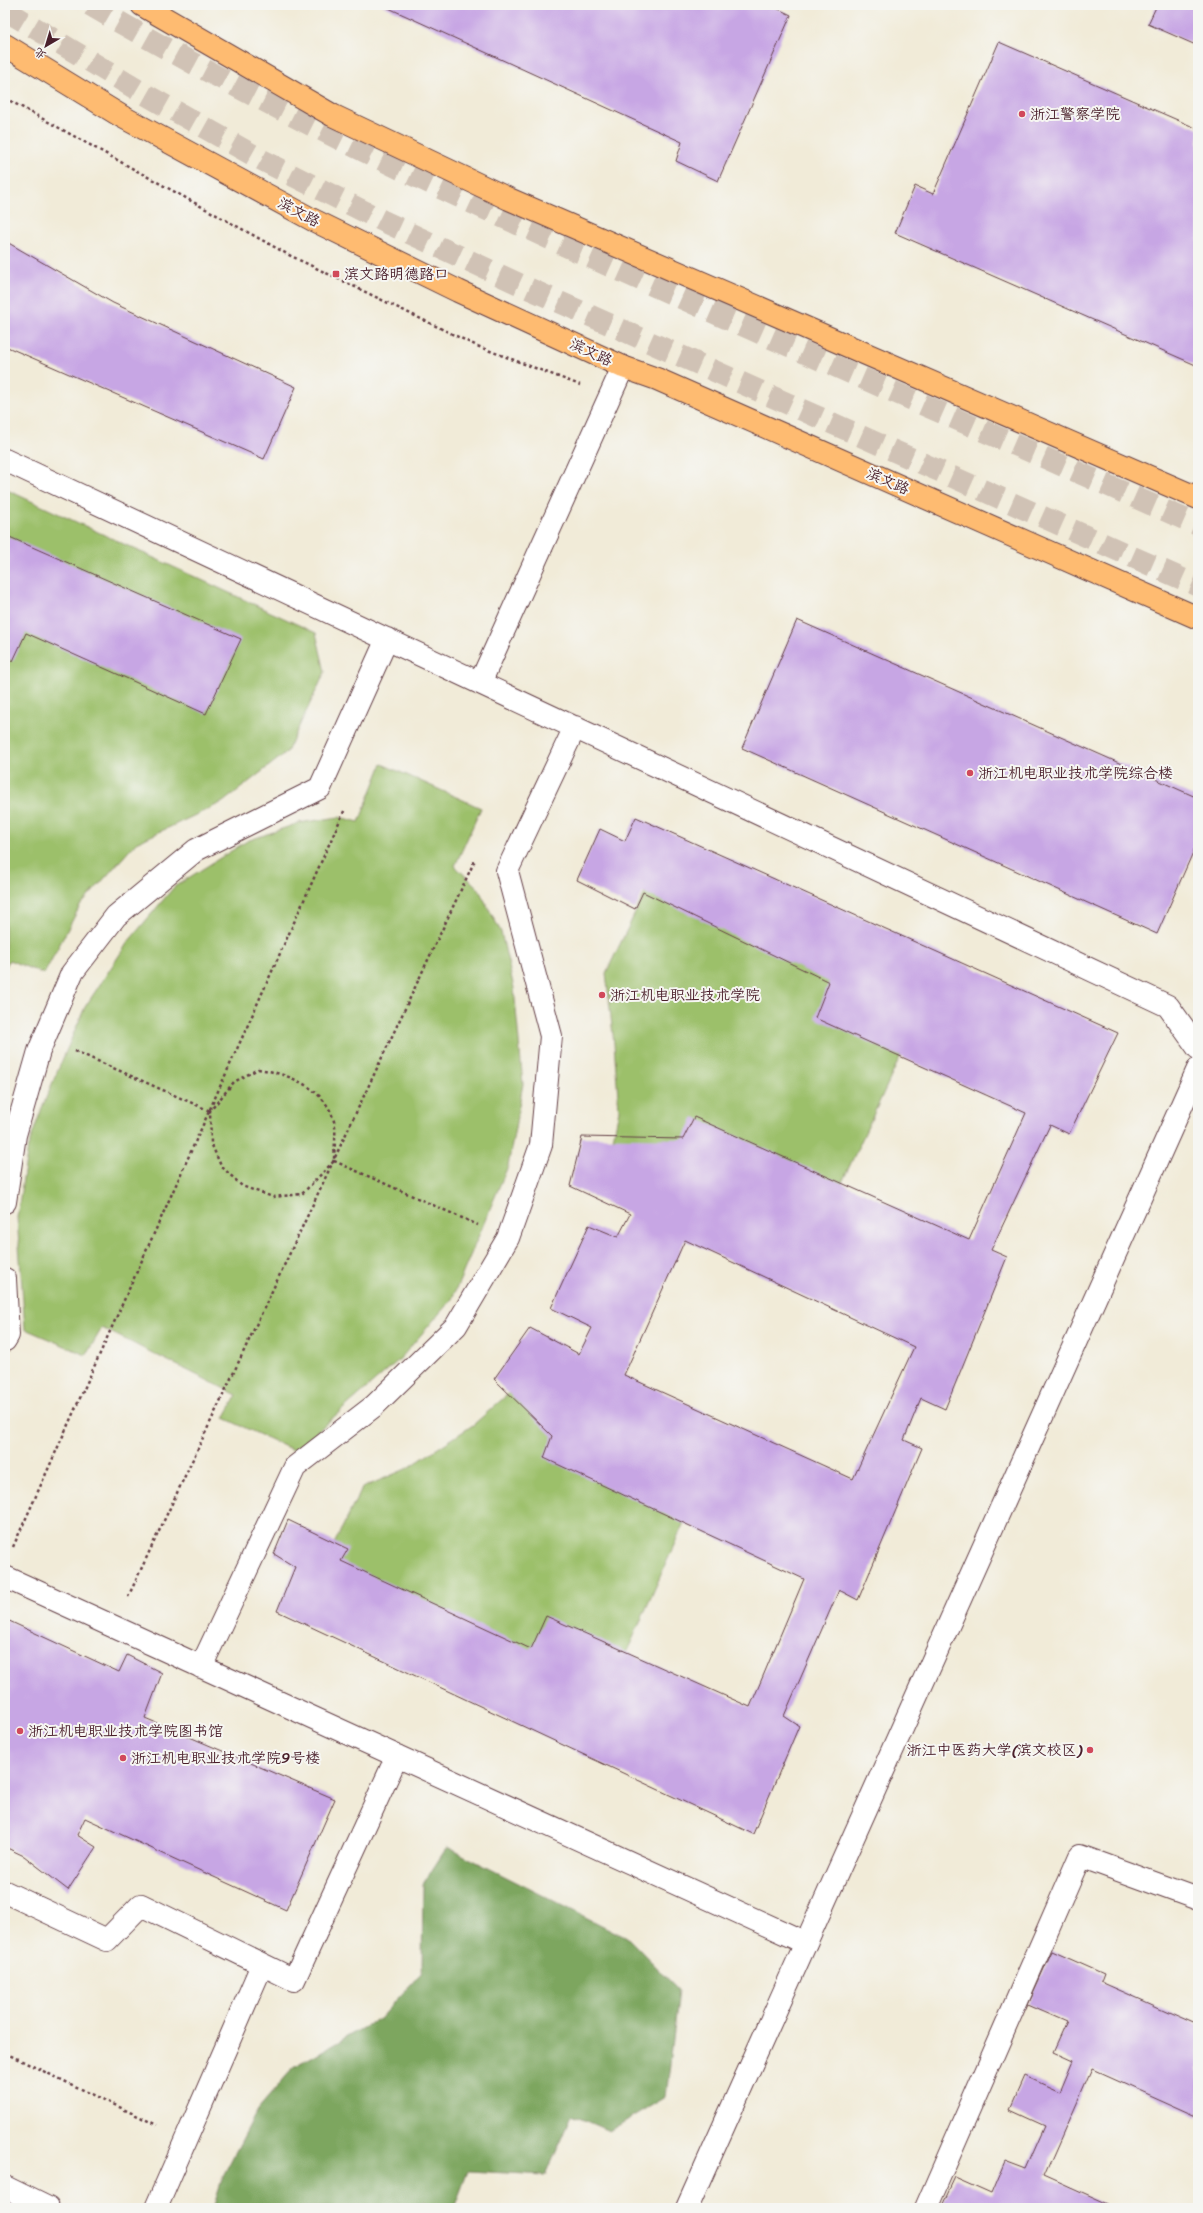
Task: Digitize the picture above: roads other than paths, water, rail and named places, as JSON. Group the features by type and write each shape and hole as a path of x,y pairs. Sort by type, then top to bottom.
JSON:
{"main road":[{"path":"142,5 332,115 509,199 1198,498"},
{"name":"滨文路","path":"5,45 121,116 313,220 458,291 623,367 657,379 1198,618"}],"street":[{"path":"480,683 623,367"},
{"path":"5,460 1168,1006 1198,1048"},
{"path":"5,1202 15,1135 45,1037 72,973 116,916 196,850 320,788 387,639"},
{"path":"201,1667 295,1467 374,1406 456,1326 508,1238 541,1145 551,1036 507,871 575,727"},
{"path":"687,2208 1198,1069"},
{"path":"5,1279 8,1335 5,1340"},
{"path":"5,1577 806,1943"},
{"path":"5,1892 107,1940 141,1905 294,1980 397,1756"},
{"path":"926,2208 1080,1856 1198,1899"},
{"path":"156,2208 262,1965"},
{"path":"5,2187 48,2208"}],"tunnel":[{"path":"90,5 153,41 282,110 479,206 758,332 1198,525"},
{"path":"5,10 141,92 262,160 383,221 530,289 1198,586"}],"place":[{"name":"浙江警察学院","path":"1022,114"},
{"name":"滨文路明德路口","path":"336,274"},
{"name":"浙江机电职业技术学院综合楼","path":"970,773"},
{"name":"浙江机电职业技术学院","path":"602,995"},
{"name":"浙江机电职业技术学院图书馆","path":"20,1731"},
{"name":"浙江中医药大学(滨文校区)","path":"1090,1750"},
{"name":"浙江机电职业技术学院9号楼","path":"123,1758"}]}
